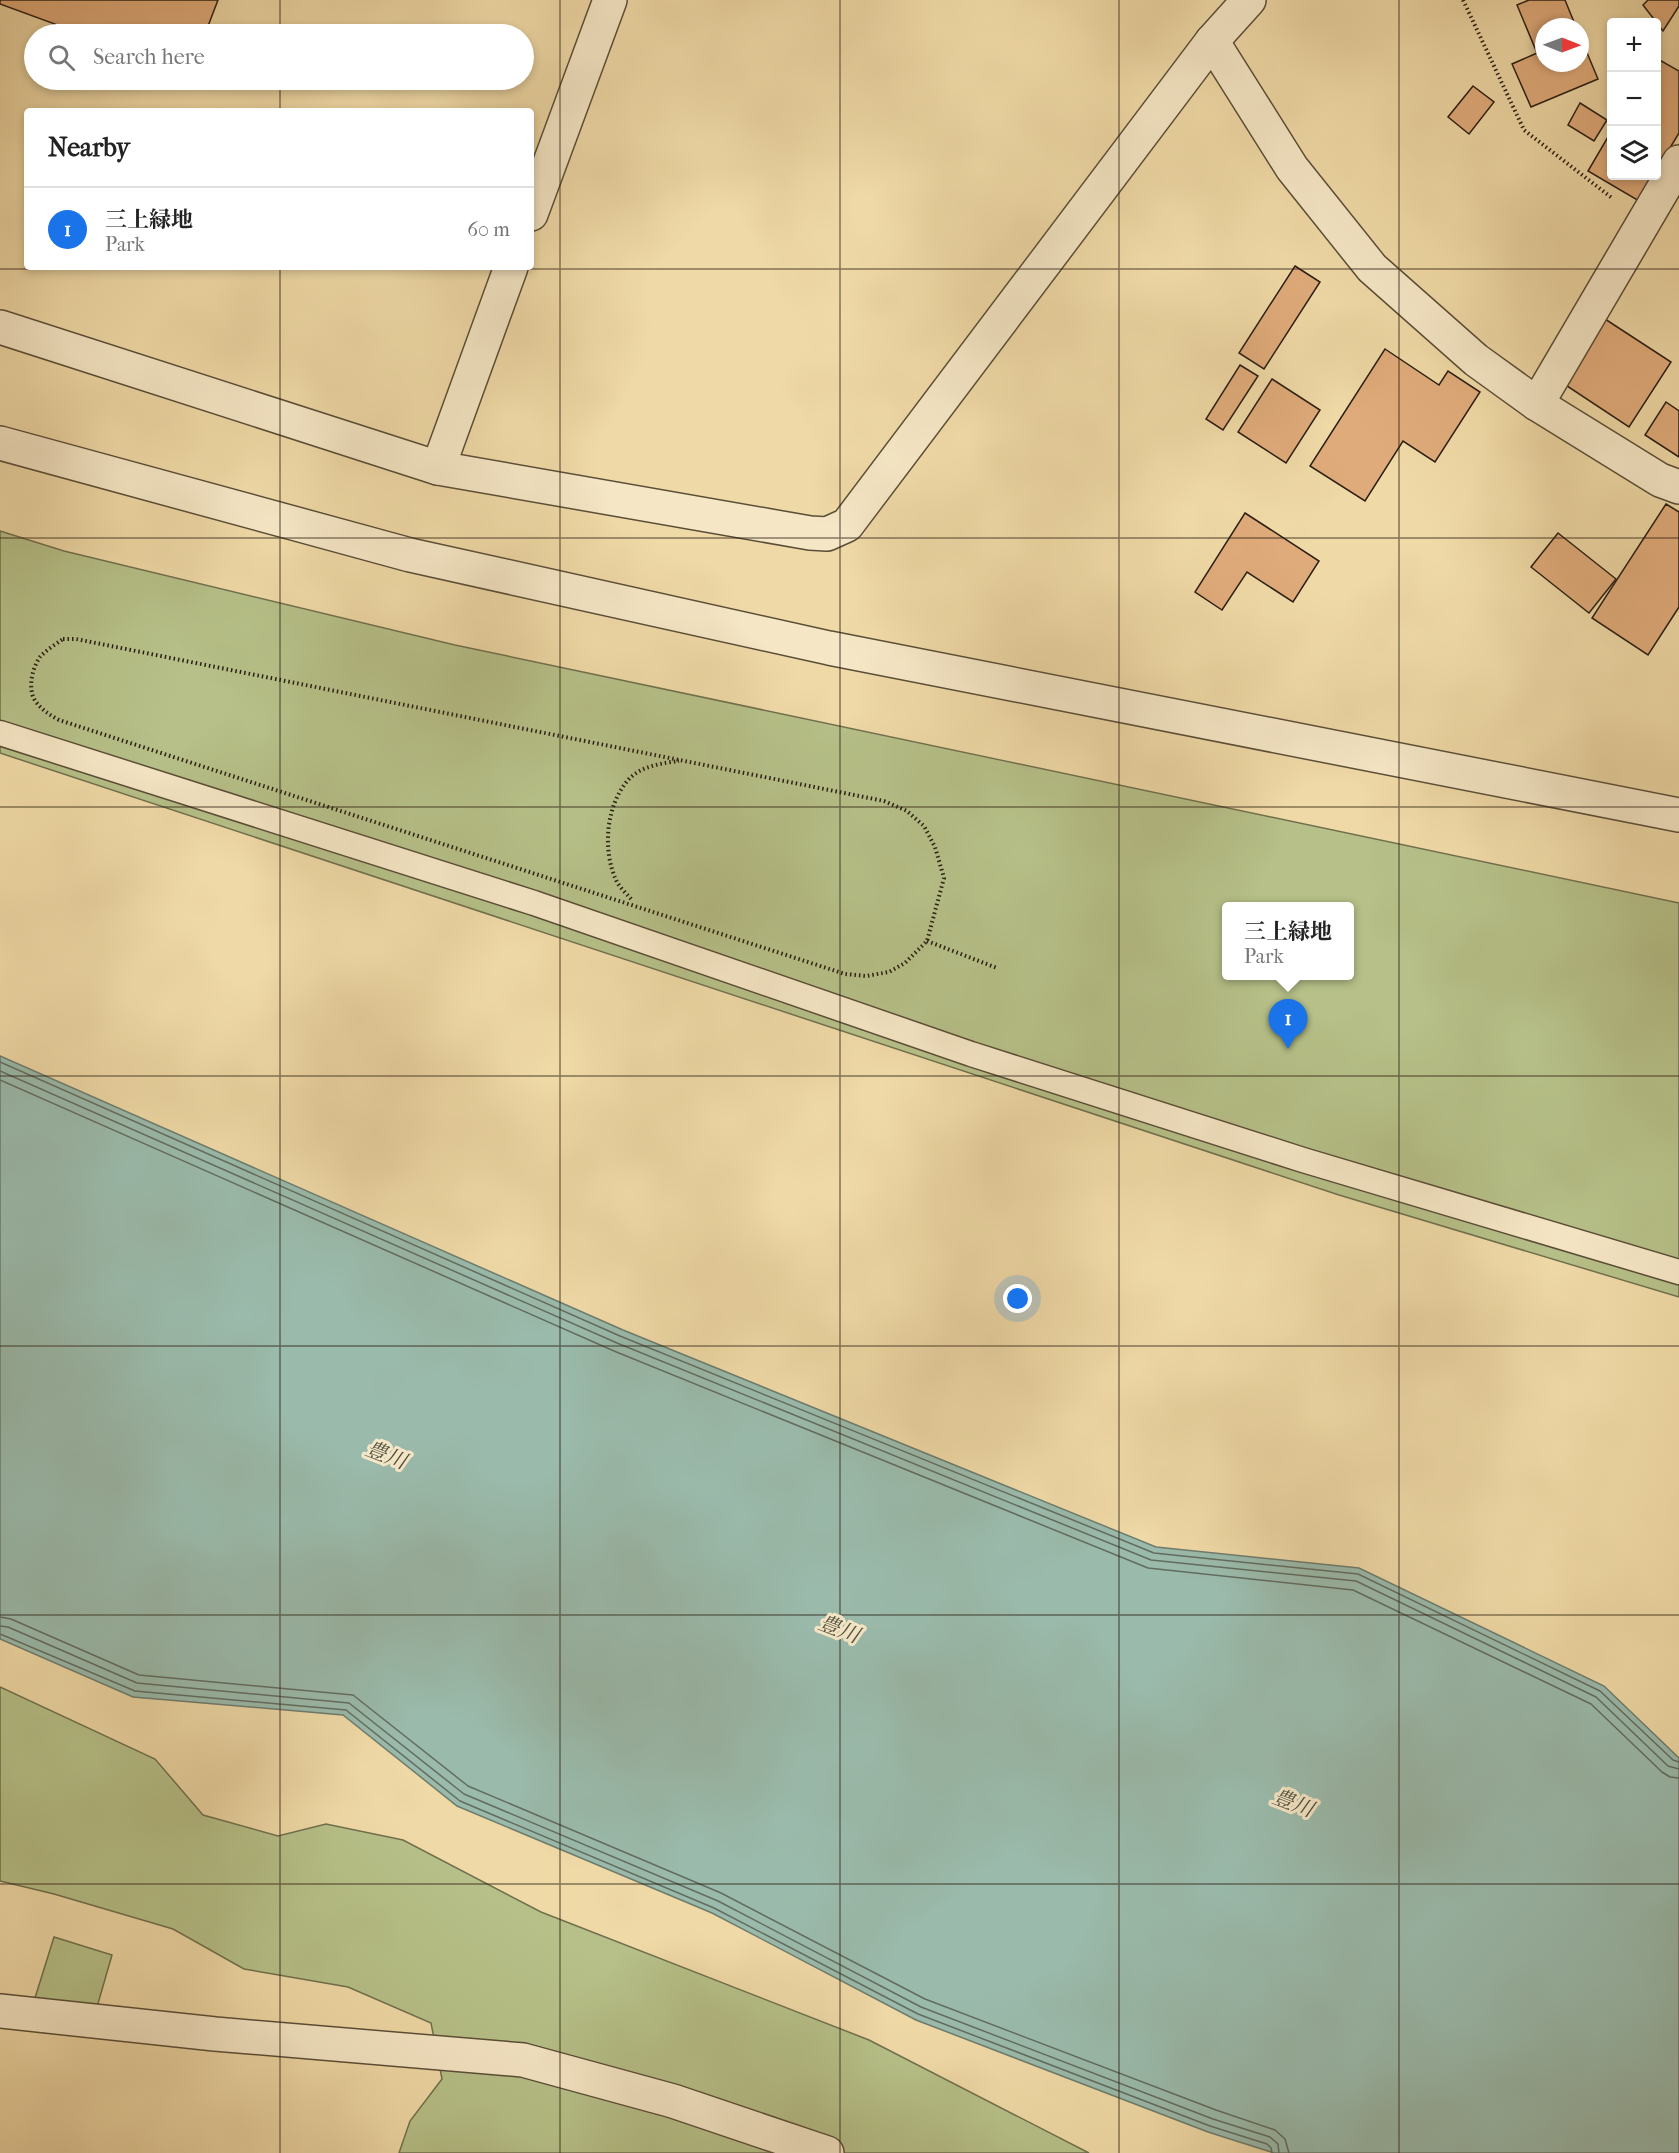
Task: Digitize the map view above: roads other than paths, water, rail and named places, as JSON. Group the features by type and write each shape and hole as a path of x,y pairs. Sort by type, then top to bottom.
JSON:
{"street":[{"path":"534,206 610,0"},
{"path":"0,327 438,468 810,533 827,534 847,525 1212,41 1249,0"},
{"path":"1212,41 1292,168 1372,268 1476,360 1537,404 1660,480 1679,487"},
{"path":"1537,404 1642,221 1679,162"},
{"path":"438,468 511,270"},
{"path":"0,443 410,555 829,648 1679,815"},
{"path":"0,2011 215,2034 523,2060 673,2101 827,2153"}],"lane":[{"path":"0,733 534,903 971,1054 1303,1160 1679,1272"}],"water":[{"name":"豊川","path":"0,1056 623,1330 1156,1547 1359,1568 1604,1686 1679,1758 1679,2153 1274,2153 1208,2132 916,2020 712,1913 457,1806 343,1715 133,1697 0,1639"}],"place":[{"name":"三上緑地","path":"1288,1049"}]}
